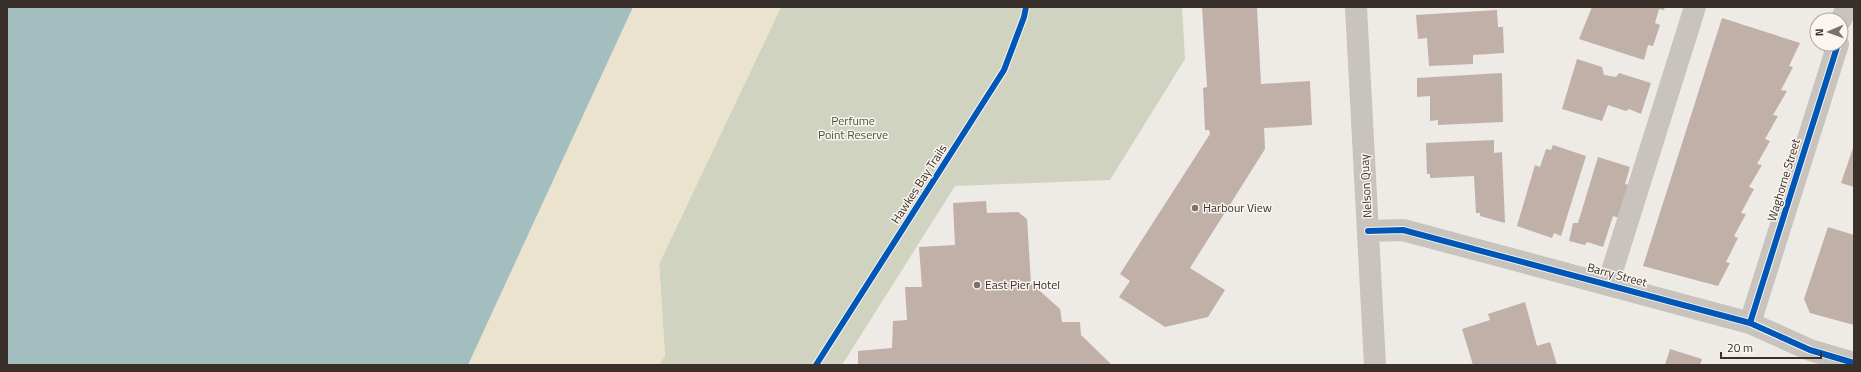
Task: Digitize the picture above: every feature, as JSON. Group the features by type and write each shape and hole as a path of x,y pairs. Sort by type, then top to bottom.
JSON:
{"street":[{"name":"Nelson Quay","path":"1356,7 1375,365"},
{"path":"1608,284 1695,7"},
{"name":"Waghorne Street","path":"1750,323 1835,52"},
{"name":"Barry Street","path":"1368,231 1403,230 1608,284 1750,323 1810,350 1854,363"}],"green space":[{"name":"Perfume Point Reserve","path":"781,7 1182,7 1185,59 1110,180 955,186 842,365 659,365 665,355 659,264"}],"sand":[{"path":"633,7 781,7 659,264 665,356 659,365 468,365"}],"water":[{"path":"7,7 633,7 468,365 7,365"}],"building":[{"name":"Harbour View","path":"1202,7 1257,7 1261,84 1310,81 1312,125 1264,128 1265,149 1190,268 1225,290 1208,317 1165,327 1119,297 1130,281 1120,274 1210,134 1209,130 1205,130 1203,88 1207,87"},
{"path":"1592,7 1665,7 1664,10 1659,9 1655,23 1660,25 1653,46 1648,45 1644,60 1579,39"},
{"path":"1497,10 1498,27 1503,27 1504,53 1473,55 1473,64 1429,66 1427,38 1418,39 1416,15"},
{"path":"1722,18 1800,43 1789,66 1793,67 1781,90 1787,91 1773,115 1778,116 1765,139 1770,141 1757,164 1762,165 1749,187 1754,189 1741,213 1746,214 1734,236 1738,238 1726,262 1730,263 1718,286 1643,266"},
{"path":"1577,59 1602,67 1604,75 1616,77 1619,73 1651,83 1641,114 1629,109 1626,111 1608,105 1602,121 1562,109"},
{"path":"1502,73 1503,122 1438,125 1438,120 1430,121 1430,96 1417,97 1417,78"},
{"path":"1494,140 1494,153 1502,152 1505,223 1480,216 1480,213 1476,213 1474,176 1430,178 1430,174 1427,174 1426,143"},
{"path":"1553,145 1586,156 1561,236 1554,233 1552,238 1517,226 1535,165 1540,167 1546,149 1551,150"},
{"path":"1854,145 1854,187 1841,183"},
{"path":"1598,157 1630,167 1625,184 1629,185 1619,218 1613,216 1603,247 1587,242 1585,245 1569,241 1573,223 1578,223"},
{"name":"East Pier Hotel","path":"986,201 987,213 1018,212 1027,219 1031,283 1060,309 1062,322 1080,322 1081,335 1112,365 858,365 858,351 892,348 893,321 907,320 905,287 922,287 919,247 955,245 953,203"},
{"path":"1828,227 1854,235 1854,325 1810,313 1804,299"},
{"path":"1525,302 1537,346 1550,342 1557,365 1473,365 1462,329 1490,320 1488,314"},
{"path":"1670,349 1702,359 1700,365 1665,365"}],"cycle path":[{"name":"Hawkes Bay Trails","path":"816,365 1004,70 1024,17 1026,7"},
{"path":"1750,323 1835,52"},
{"path":"1368,231 1403,230 1750,323 1810,350 1854,363"}],"place":[{"name":"Harbour View","path":"1195,208"},
{"name":"East Pier Hotel","path":"977,285"}]}
